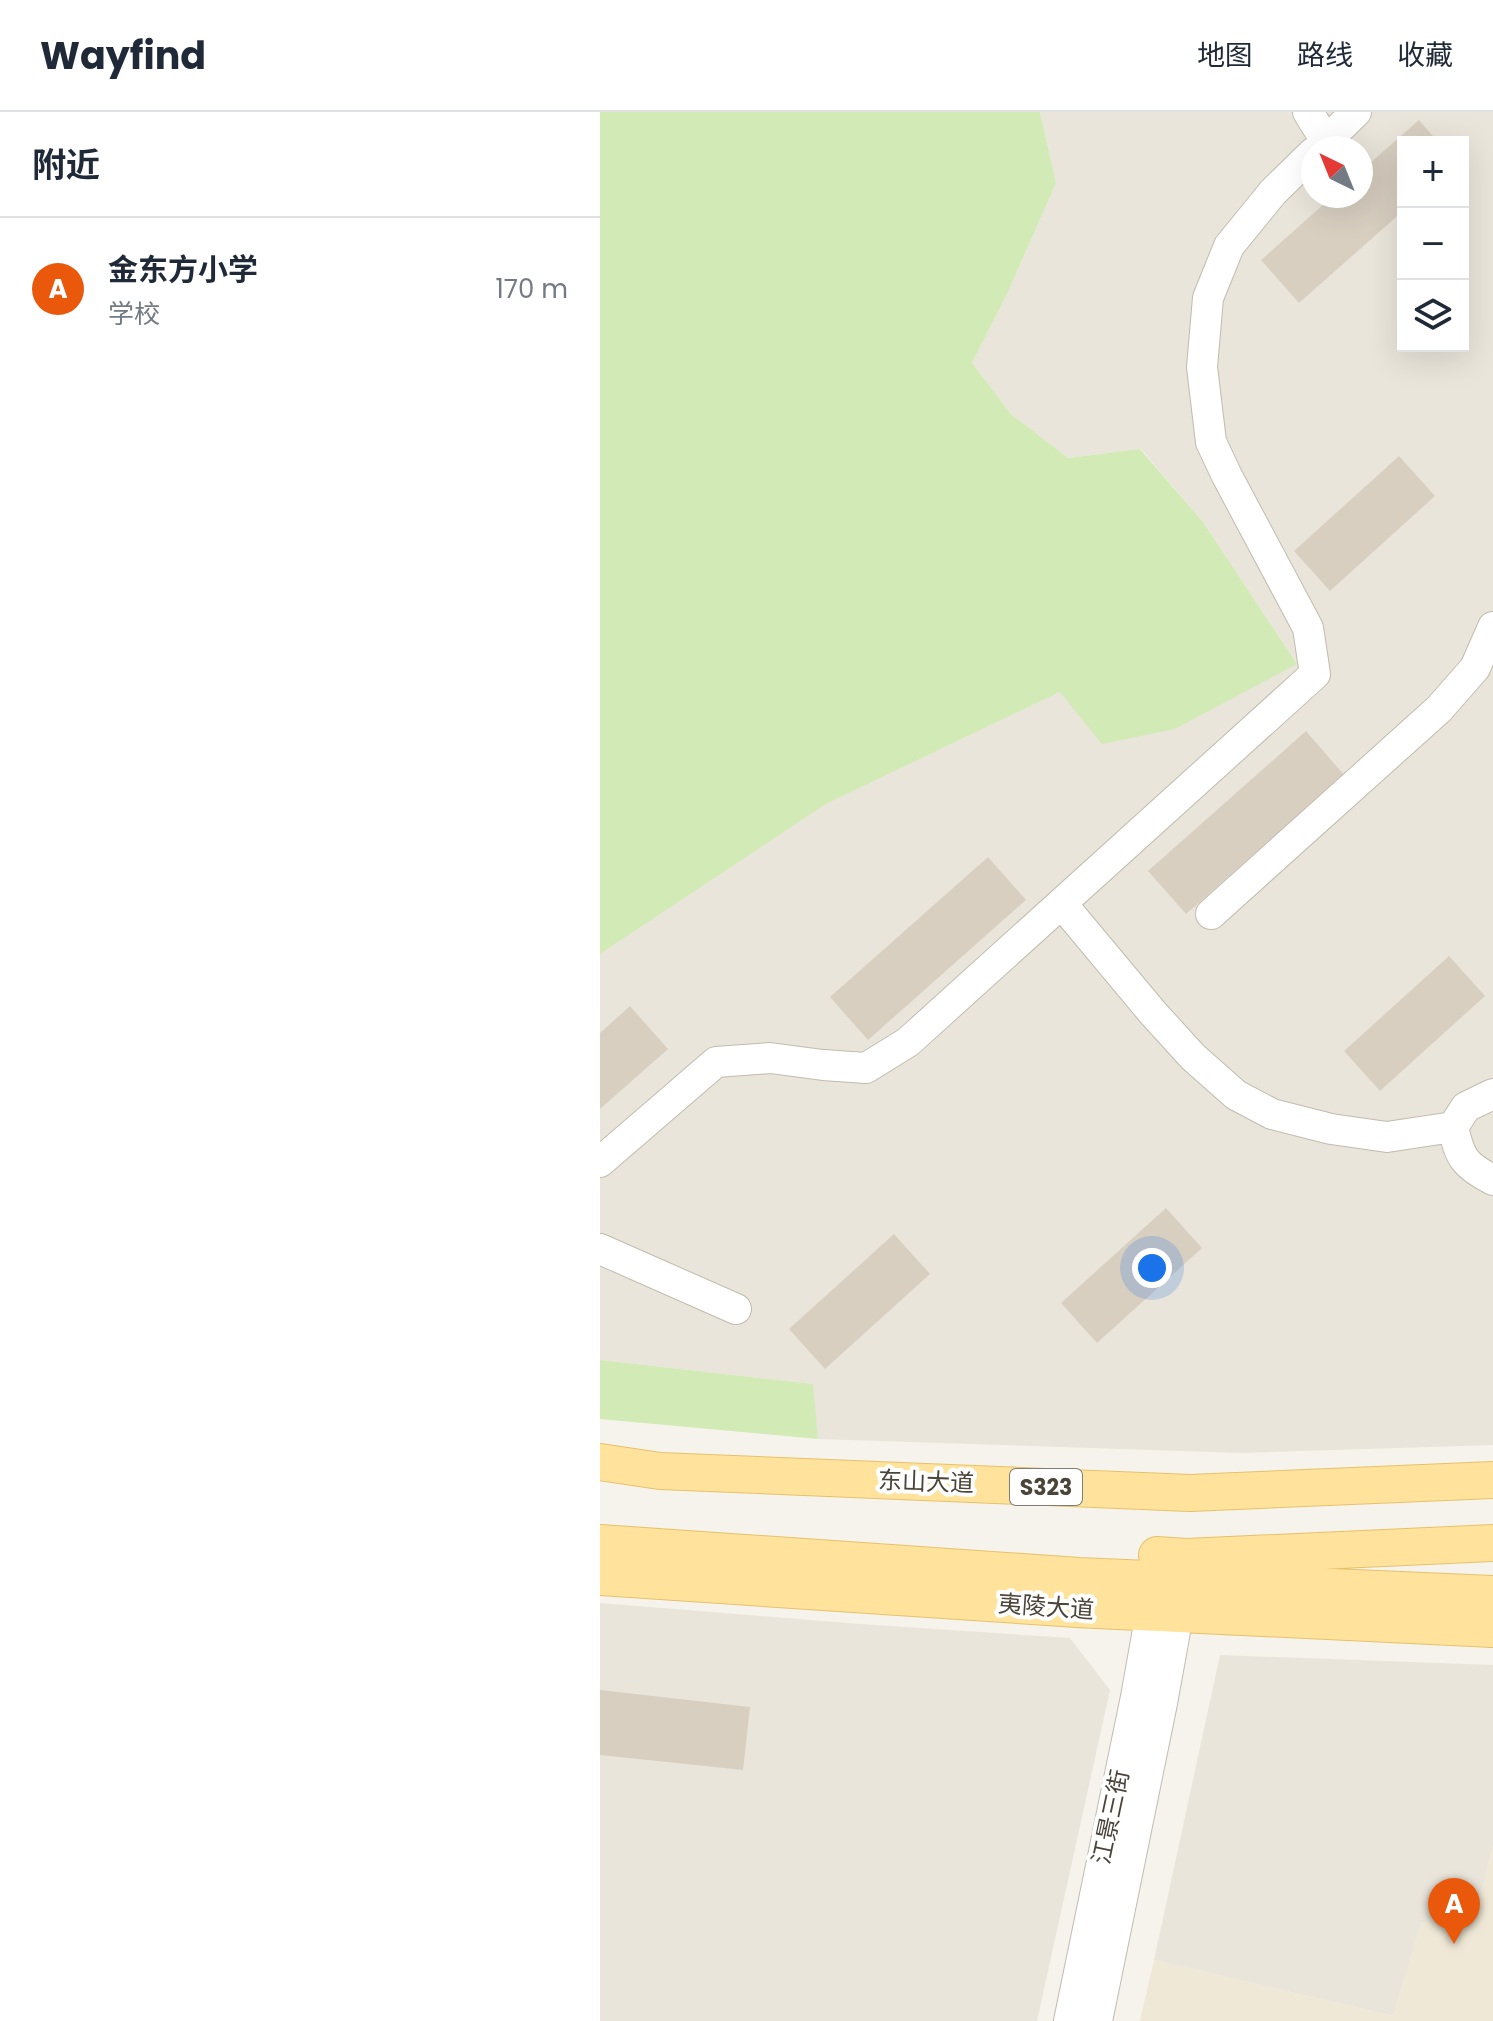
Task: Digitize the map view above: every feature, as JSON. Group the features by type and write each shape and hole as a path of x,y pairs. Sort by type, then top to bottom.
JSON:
{"main road":[{"name":"东山大道","path":"600,1462 660,1471 1190,1493 1493,1480"},
{"path":"600,1526 653,1534 1186,1557 1493,1543"},
{"name":"夷陵大道","path":"600,1543 1079,1576 1493,1594"},
{"name":"夷陵大道","path":"600,1577 1165,1614 1493,1629"}],"street":[{"path":"1308,112 1315,136"},
{"path":"1331,136 1356,112"},
{"path":"600,1162 716,1062 770,1058 866,1068 908,1042 1315,674 1308,628 1211,442 1202,367 1208,298 1229,246 1273,192 1301,165"},
{"path":"1211,914 1439,709 1475,668 1493,627"},
{"path":"1062,904 1193,1057 1236,1095 1272,1114 1331,1129 1387,1137 1453,1127"},
{"path":"1493,1094 1466,1107 1453,1127 1459,1153 1477,1172 1493,1180"},
{"path":"600,1249 736,1309"},
{"name":"江景三街","path":"1069,2021 1136,1697 1165,1614"},
{"name":"江景三街","path":"1097,2021 1165,1614"}],"shaded area":[{"path":"1040,112 1493,112 1493,1445 1242,1453 818,1439 812,1384 600,1360 600,954 826,804 1060,692 1297,664 1203,522 1141,449 1068,458 1011,414 972,363 1008,292 1056,183"},
{"path":"600,1603 1070,1638 1110,1690 1037,2021 600,2021"},
{"path":"1220,1655 1493,1665 1493,1845 1472,1928 1422,1922 1393,2016 1154,1960"},
{"path":"1493,1845 1493,2021 1140,2021 1154,1960 1393,2016 1422,1922 1472,1927"}],"green space":[{"path":"600,112 1040,112 1056,183 1008,292 972,363 1011,414 1068,458 1140,449 1203,522 1297,664 1175,729 1102,744 1060,692 826,804 600,954"},
{"path":"600,1360 813,1384 818,1439 600,1419"}],"building":[{"path":"1419,120 1433,136 1401,136"},
{"path":"1397,139 1397,216 1299,303 1261,260 1320,208 1373,208 1373,160"},
{"path":"1399,456 1435,496 1330,591 1294,551"},
{"path":"1306,731 1344,775 1186,914 1148,871"},
{"path":"988,857 1026,900 868,1040 830,997"},
{"path":"1449,956 1485,996 1380,1091 1344,1051"},
{"path":"630,1006 668,1049 600,1109 600,1033"},
{"path":"1166,1208 1202,1248 1097,1343 1061,1303"},
{"path":"894,1234 930,1274 825,1369 789,1329"},
{"path":"600,1690 750,1707 743,1770 600,1755"}],"place":[{"name":"金东方小学","path":"1454,1944"}]}
